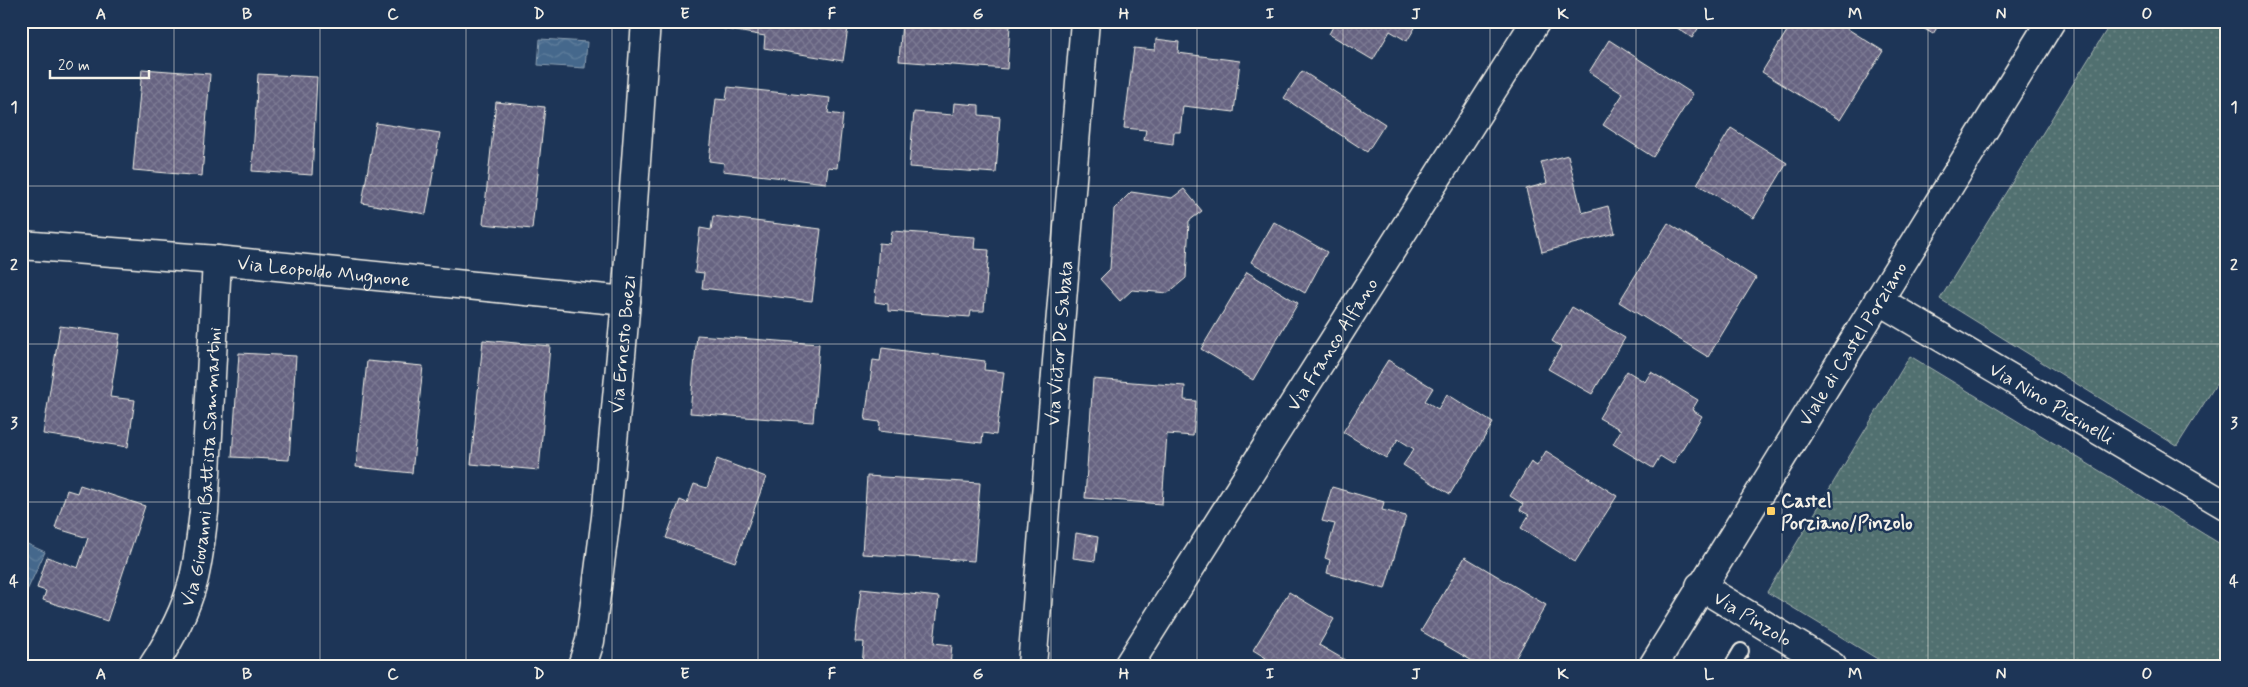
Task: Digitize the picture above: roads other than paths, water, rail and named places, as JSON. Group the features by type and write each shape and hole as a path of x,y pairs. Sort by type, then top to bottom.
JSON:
{"street":[{"name":"Via Ernesto Boezi","path":"582,666 590,641 606,517 626,301 646,21"},
{"name":"Via Victor De Sabata","path":"1032,666 1085,21"},
{"name":"Via Franco Alfano","path":"1128,666 1536,21"},
{"name":"Viale di Castel Porziano","path":"1653,666 1700,586 2051,21"},
{"name":"Via Leopoldo Mugnone","path":"21,245 218,260 626,301"},
{"name":"Via Giovanni Battista Sammartini","path":"153,666 181,616 193,581 199,547 204,502 218,260"},
{"name":"Via Nino Piccinelli","path":"1878,300 2227,506"},
{"name":"Via Pinzolo","path":"1700,586 1832,666"}],"lane":[{"path":"1732,666 1741,651"}],"water":[{"path":"540,39 587,42 585,68 538,65"},
{"path":"23,542 45,552 24,597 21,596 21,546"}],"place":[{"name":"Castel Porziano/Pinzolo","path":"1771,511"}]}
